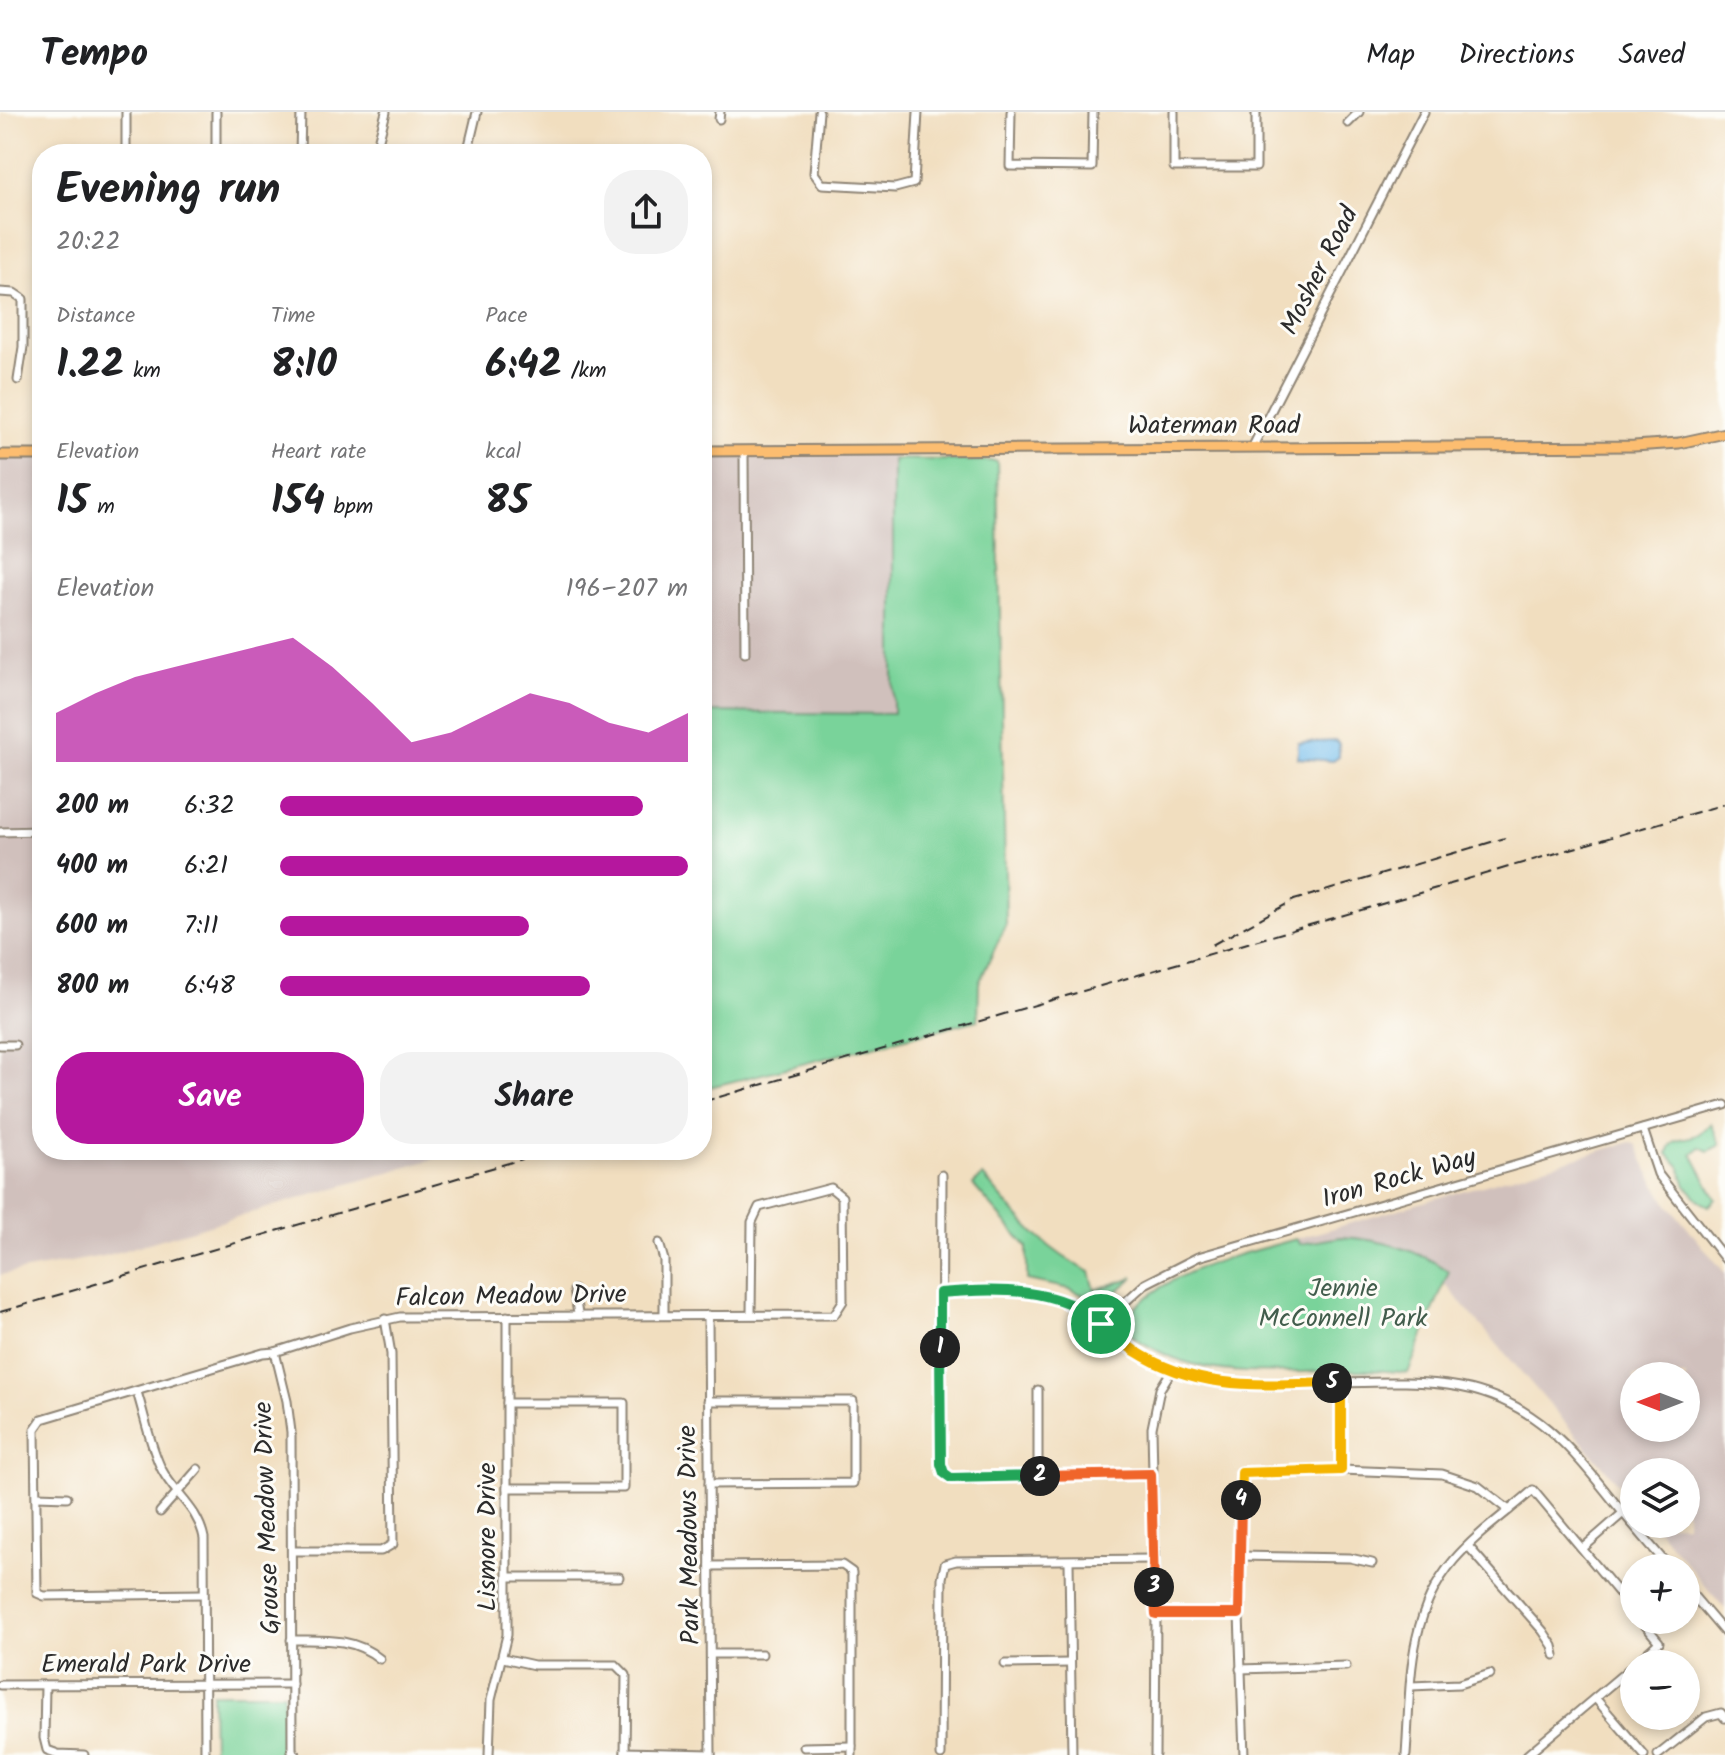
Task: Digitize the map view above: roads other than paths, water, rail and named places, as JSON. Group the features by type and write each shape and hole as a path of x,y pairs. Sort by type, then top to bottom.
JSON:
{"main road":[{"name":"Waterman Road","path":"712,451 1634,446 1679,443 1725,433"},
{"path":"0,455 32,455"}],"street":[{"path":"126,112 126,144"},
{"path":"216,112 216,144"},
{"path":"300,144 301,112"},
{"path":"378,144 386,112"},
{"path":"469,144 477,112"},
{"path":"819,112 814,173 822,184 895,188 914,183 918,112"},
{"path":"1011,112 1010,166 1051,167 1092,167 1093,112"},
{"path":"1174,112 1174,167 1256,167 1256,112"},
{"path":"1348,123 1359,112"},
{"name":"Mosher Road","path":"1252,448 1424,112"},
{"path":"0,292 14,293 23,299 23,347 18,380"},
{"path":"744,451 745,653"},
{"path":"0,832 32,831"},
{"path":"0,1045 15,1045"},
{"name":"Iron Rock Way","path":"1101,1324 1145,1284 1198,1257 1725,1105"},
{"path":"1643,1129 1658,1174 1725,1259"},
{"path":"942,1175 941,1464 944,1473 951,1478 1151,1474"},
{"name":"Falcon Meadow Drive","path":"203,1594 44,1596 37,1593 35,1429 42,1419 385,1319 578,1314 834,1315 843,1301 842,1197 831,1188 759,1207 752,1222 751,1314"},
{"path":"659,1243 664,1260 664,1315"},
{"path":"574,1290 578,1314"},
{"path":"940,1293 1017,1292 1043,1295 1074,1305 1089,1312 1133,1350 1172,1370 1211,1382 1242,1385 1438,1384 1480,1392 1528,1413 1562,1439 1620,1509"},
{"name":"Park Meadows Drive","path":"708,1315 711,1754"},
{"name":"Lismore Drive","path":"489,1755 491,1700 507,1635 507,1316"},
{"path":"292,1551 381,1551 393,1544 391,1354 385,1319"},
{"name":"Grouse Meadow Drive","path":"275,1352 290,1417 292,1752 296,1755"},
{"path":"1155,1755 1153,1415 1160,1389 1172,1370"},
{"path":"1341,1383 1341,1470"},
{"path":"1038,1390 1038,1476"},
{"path":"137,1392 157,1458 168,1480 196,1514 202,1530 205,1755"},
{"path":"708,1401 853,1401 853,1483 709,1484"},
{"path":"507,1403 624,1403 624,1488 507,1488"},
{"path":"160,1512 198,1469"},
{"path":"1244,1755 1239,1614 1242,1473 1341,1470 1451,1476 1478,1486 1509,1510"},
{"path":"1406,1755 1414,1640 1425,1606 1443,1574 1468,1546 1533,1490 1620,1594"},
{"path":"37,1496 67,1497"},
{"path":"1583,1548 1620,1516"},
{"path":"1644,1538 1658,1554"},
{"path":"1468,1546 1548,1638 1555,1655"},
{"path":"1240,1556 1350,1558 1372,1563"},
{"path":"941,1755 942,1578 945,1564 956,1561 1153,1559"},
{"path":"1069,1562 1072,1755"},
{"path":"710,1566 842,1565 852,1572 852,1751 804,1747"},
{"path":"508,1577 619,1577"},
{"path":"1700,1604 1725,1633"},
{"path":"1156,1614 1239,1614"},
{"path":"1650,1650 1659,1642 1652,1634"},
{"path":"291,1640 346,1641 362,1645 380,1659"},
{"path":"711,1654 762,1654"},
{"path":"503,1658 543,1666 616,1665 626,1675 625,1754 711,1754"},
{"path":"1005,1664 1070,1663"},
{"path":"1240,1669 1346,1666"},
{"path":"1411,1686 1459,1684 1490,1674"},
{"path":"1527,1755 1620,1677"},
{"name":"Emerald Park Drive","path":"0,1685 292,1684"},
{"path":"45,1686 44,1738 47,1750 58,1754 84,1755"},
{"path":"1596,1699 1644,1755"},
{"path":"1658,1755 1706,1717 1721,1713 1725,1718"}],"water":[{"path":"1336,741 1339,757 1333,761 1298,758 1298,743"}],"railway":[{"path":"712,1099 1725,804"},
{"path":"1212,945 1294,900 1505,838"},
{"path":"0,1312 519,1160"}],"park label":[{"name":"Jennie McConnell Park","path":"1343,1304"}]}
